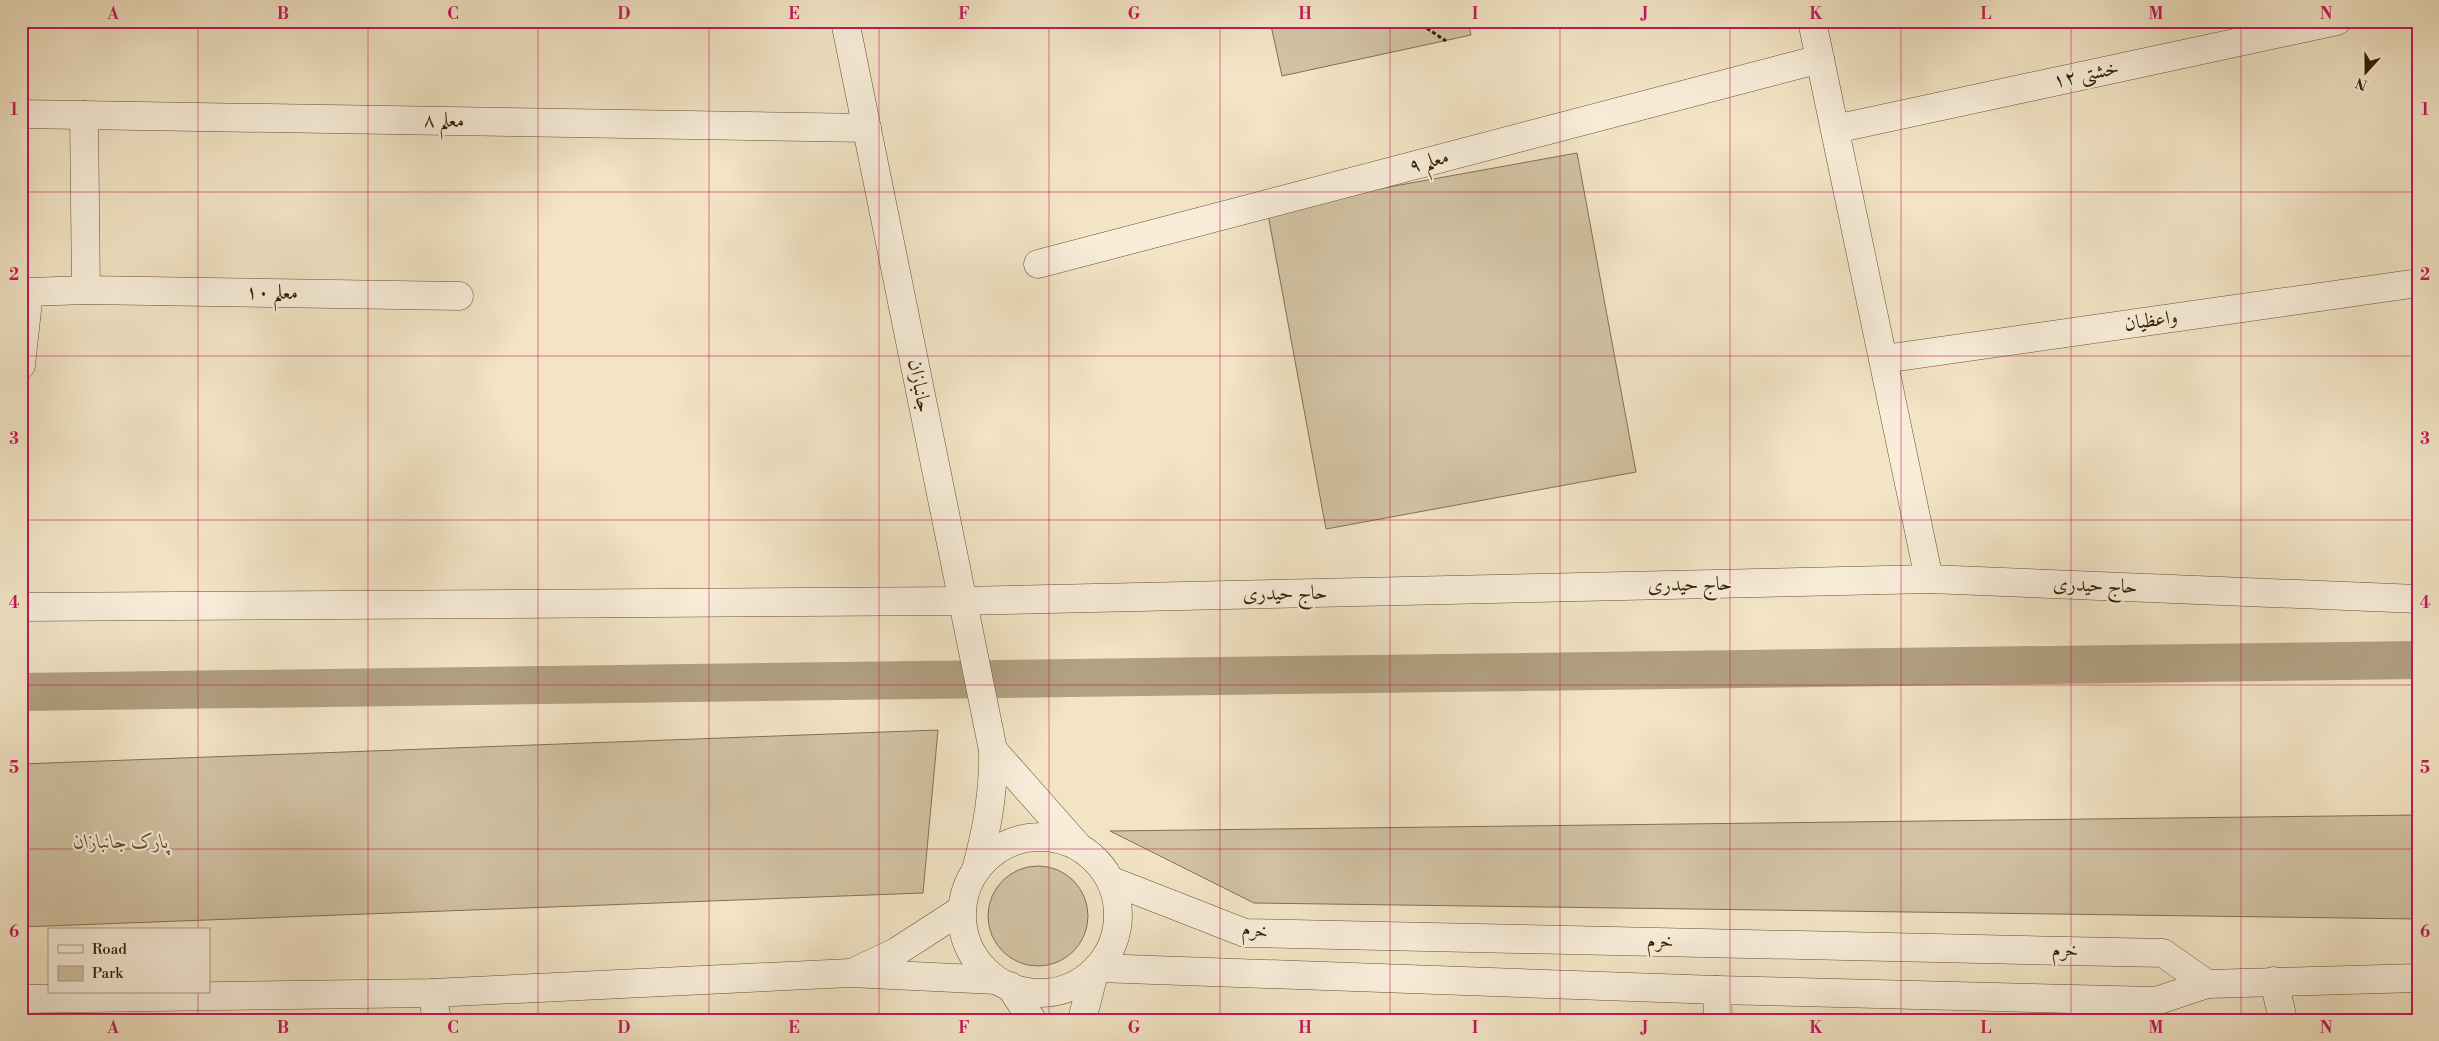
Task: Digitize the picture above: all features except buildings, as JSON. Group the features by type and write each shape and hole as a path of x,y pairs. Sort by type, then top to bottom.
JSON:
{"street":[{"name":"جانبازان","path":"845,21 973,660 993,750 993,783 988,823 976,870"},
{"path":"1812,21 1929,579"},
{"name":"خشتی ۱۲","path":"1835,129 2337,21"},
{"name":"معلم ۹","path":"1038,264 1820,59"},
{"name":"معلم ۸","path":"21,114 867,128"},
{"path":"84,115 86,290"},
{"name":"واعظیان","path":"1884,359 2418,283"},
{"name":"معلم ۱۰","path":"25,292 86,290 459,296"},
{"path":"21,366 25,292"},
{"name":"حاج حیدری","path":"21,607 962,601 1929,579 2418,599"},
{"path":"21,999 432,993 850,973 1003,983 1021,991 1049,994 1073,987 1096,970 1110,953 1118,930 1119,905 1112,881 1097,861 1077,845 993,750"},
{"path":"1032,1020 1003,983 977,962 964,937 961,910 968,883 976,870 983,860 1004,844 1028,837 1054,837 1077,845"},
{"name":"خرم","path":"1112,881 1245,933 2163,953 2207,984"},
{"path":"850,973 896,952 961,910"},
{"path":"1245,933 1247,974"},
{"path":"1096,970 1717,990 2156,1001 2207,984 2418,978"},
{"path":"1082,1020 1096,970"},
{"path":"2274,981 2283,1020"},
{"path":"1717,990 1718,1020"},
{"path":"432,993 437,1020"}],"path":[{"path":"1416,21 1446,40"}],"green space":[{"path":"1270,21 1468,21 1471,35 1282,76"},
{"path":"1577,153 1636,472 1326,529 1267,209"},
{"name":"پارک جانبازان","path":"938,730 923,893 21,927 21,764"},
{"path":"2418,815 2418,919 1254,903 1110,831"},
{"path":"1038,866 1057,870 1073,881 1084,897 1088,916 1084,935 1073,951 1057,962 1038,966 1019,962 1003,951 992,935 988,916 992,897 1003,881 1019,870"}],"waterway":[{"path":"21,692 2418,660"}]}
